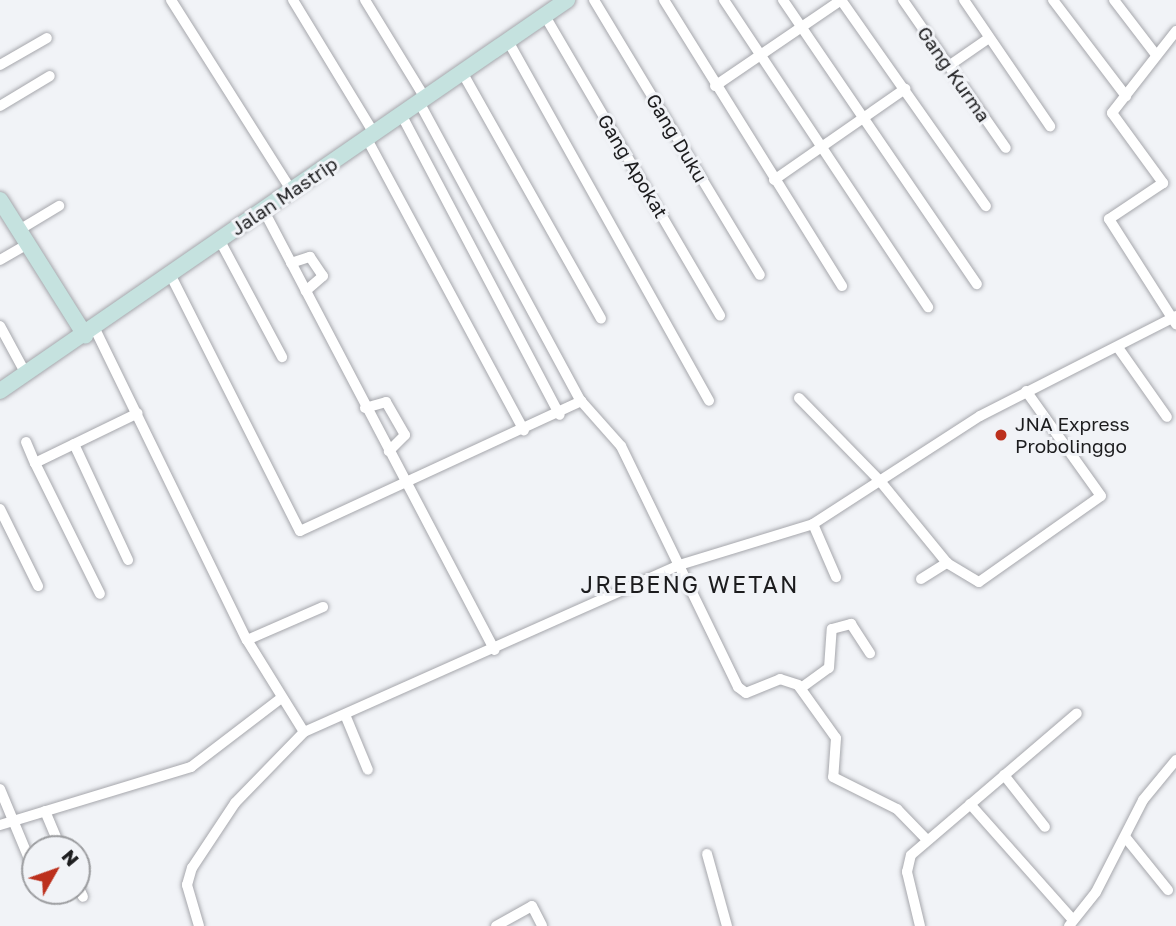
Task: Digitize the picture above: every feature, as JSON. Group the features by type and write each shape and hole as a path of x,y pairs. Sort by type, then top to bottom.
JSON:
{"main road":[{"name":"Jalan Mastrip","path":"0,391 91,331 555,6"},
{"path":"0,200 91,331"}],"street":[{"path":"171,0 291,190"},
{"path":"293,0 371,136 524,430"},
{"path":"365,0 422,100 581,401 621,446 676,566 742,691 780,679 801,688 836,738 833,777 897,809 927,841"},
{"name":"Gang Duku","path":"594,0 760,275"},
{"path":"664,0 715,86 842,286"},
{"path":"724,0 825,144 929,307"},
{"path":"783,0 977,284"},
{"path":"715,86 841,0 986,206"},
{"name":"Gang Kurma","path":"903,0 1006,148"},
{"path":"964,0 1050,126"},
{"path":"1053,0 1126,96"},
{"path":"1114,0 1156,55"},
{"name":"Gang Apokat","path":"555,6 720,316"},
{"path":"200,926 187,885 192,868 235,803 300,727 346,717 676,566 813,524 1026,391 1119,349 1175,319 1109,219 1113,211 1163,183 1112,117 1176,30"},
{"path":"0,65 47,38"},
{"path":"950,65 989,38"},
{"path":"508,41 709,401"},
{"path":"462,72 601,319"},
{"path":"0,106 50,76"},
{"path":"774,180 905,89"},
{"path":"401,114 560,415"},
{"path":"0,260 58,206"},
{"path":"263,209 365,408 495,650"},
{"path":"219,239 282,357"},
{"path":"292,263 310,257 323,276 306,291"},
{"path":"170,274 300,531 560,415 581,401"},
{"path":"0,326 26,374"},
{"path":"91,331 138,413 247,640 280,699 300,727"},
{"path":"1119,349 1167,417"},
{"path":"799,398 880,481 947,563 972,580 987,578 1101,496 1026,391"},
{"path":"365,408 386,402 405,435 389,451"},
{"path":"35,463 138,413"},
{"path":"26,442 100,594"},
{"path":"74,444 128,560"},
{"path":"0,509 38,586"},
{"path":"813,524 836,577"},
{"path":"921,579 947,563"},
{"path":"247,640 323,607"},
{"path":"801,688 829,668 832,629 851,624 870,653"},
{"path":"0,825 191,767 280,699"},
{"path":"920,926 906,862 1077,713"},
{"path":"346,717 369,770"},
{"path":"970,804 1069,918 1126,838 1143,800 1176,760"},
{"path":"1004,775 1045,827"},
{"path":"0,789 21,838"},
{"path":"45,811 55,835"},
{"path":"1126,838 1168,890"},
{"path":"707,854 727,926"},
{"path":"496,926 532,906 542,926"}],"place":[{"name":"JNA Express Probolinggo","path":"1001,435"}],"district":[{"name":"JREBENG WETAN","path":"690,584"}]}
